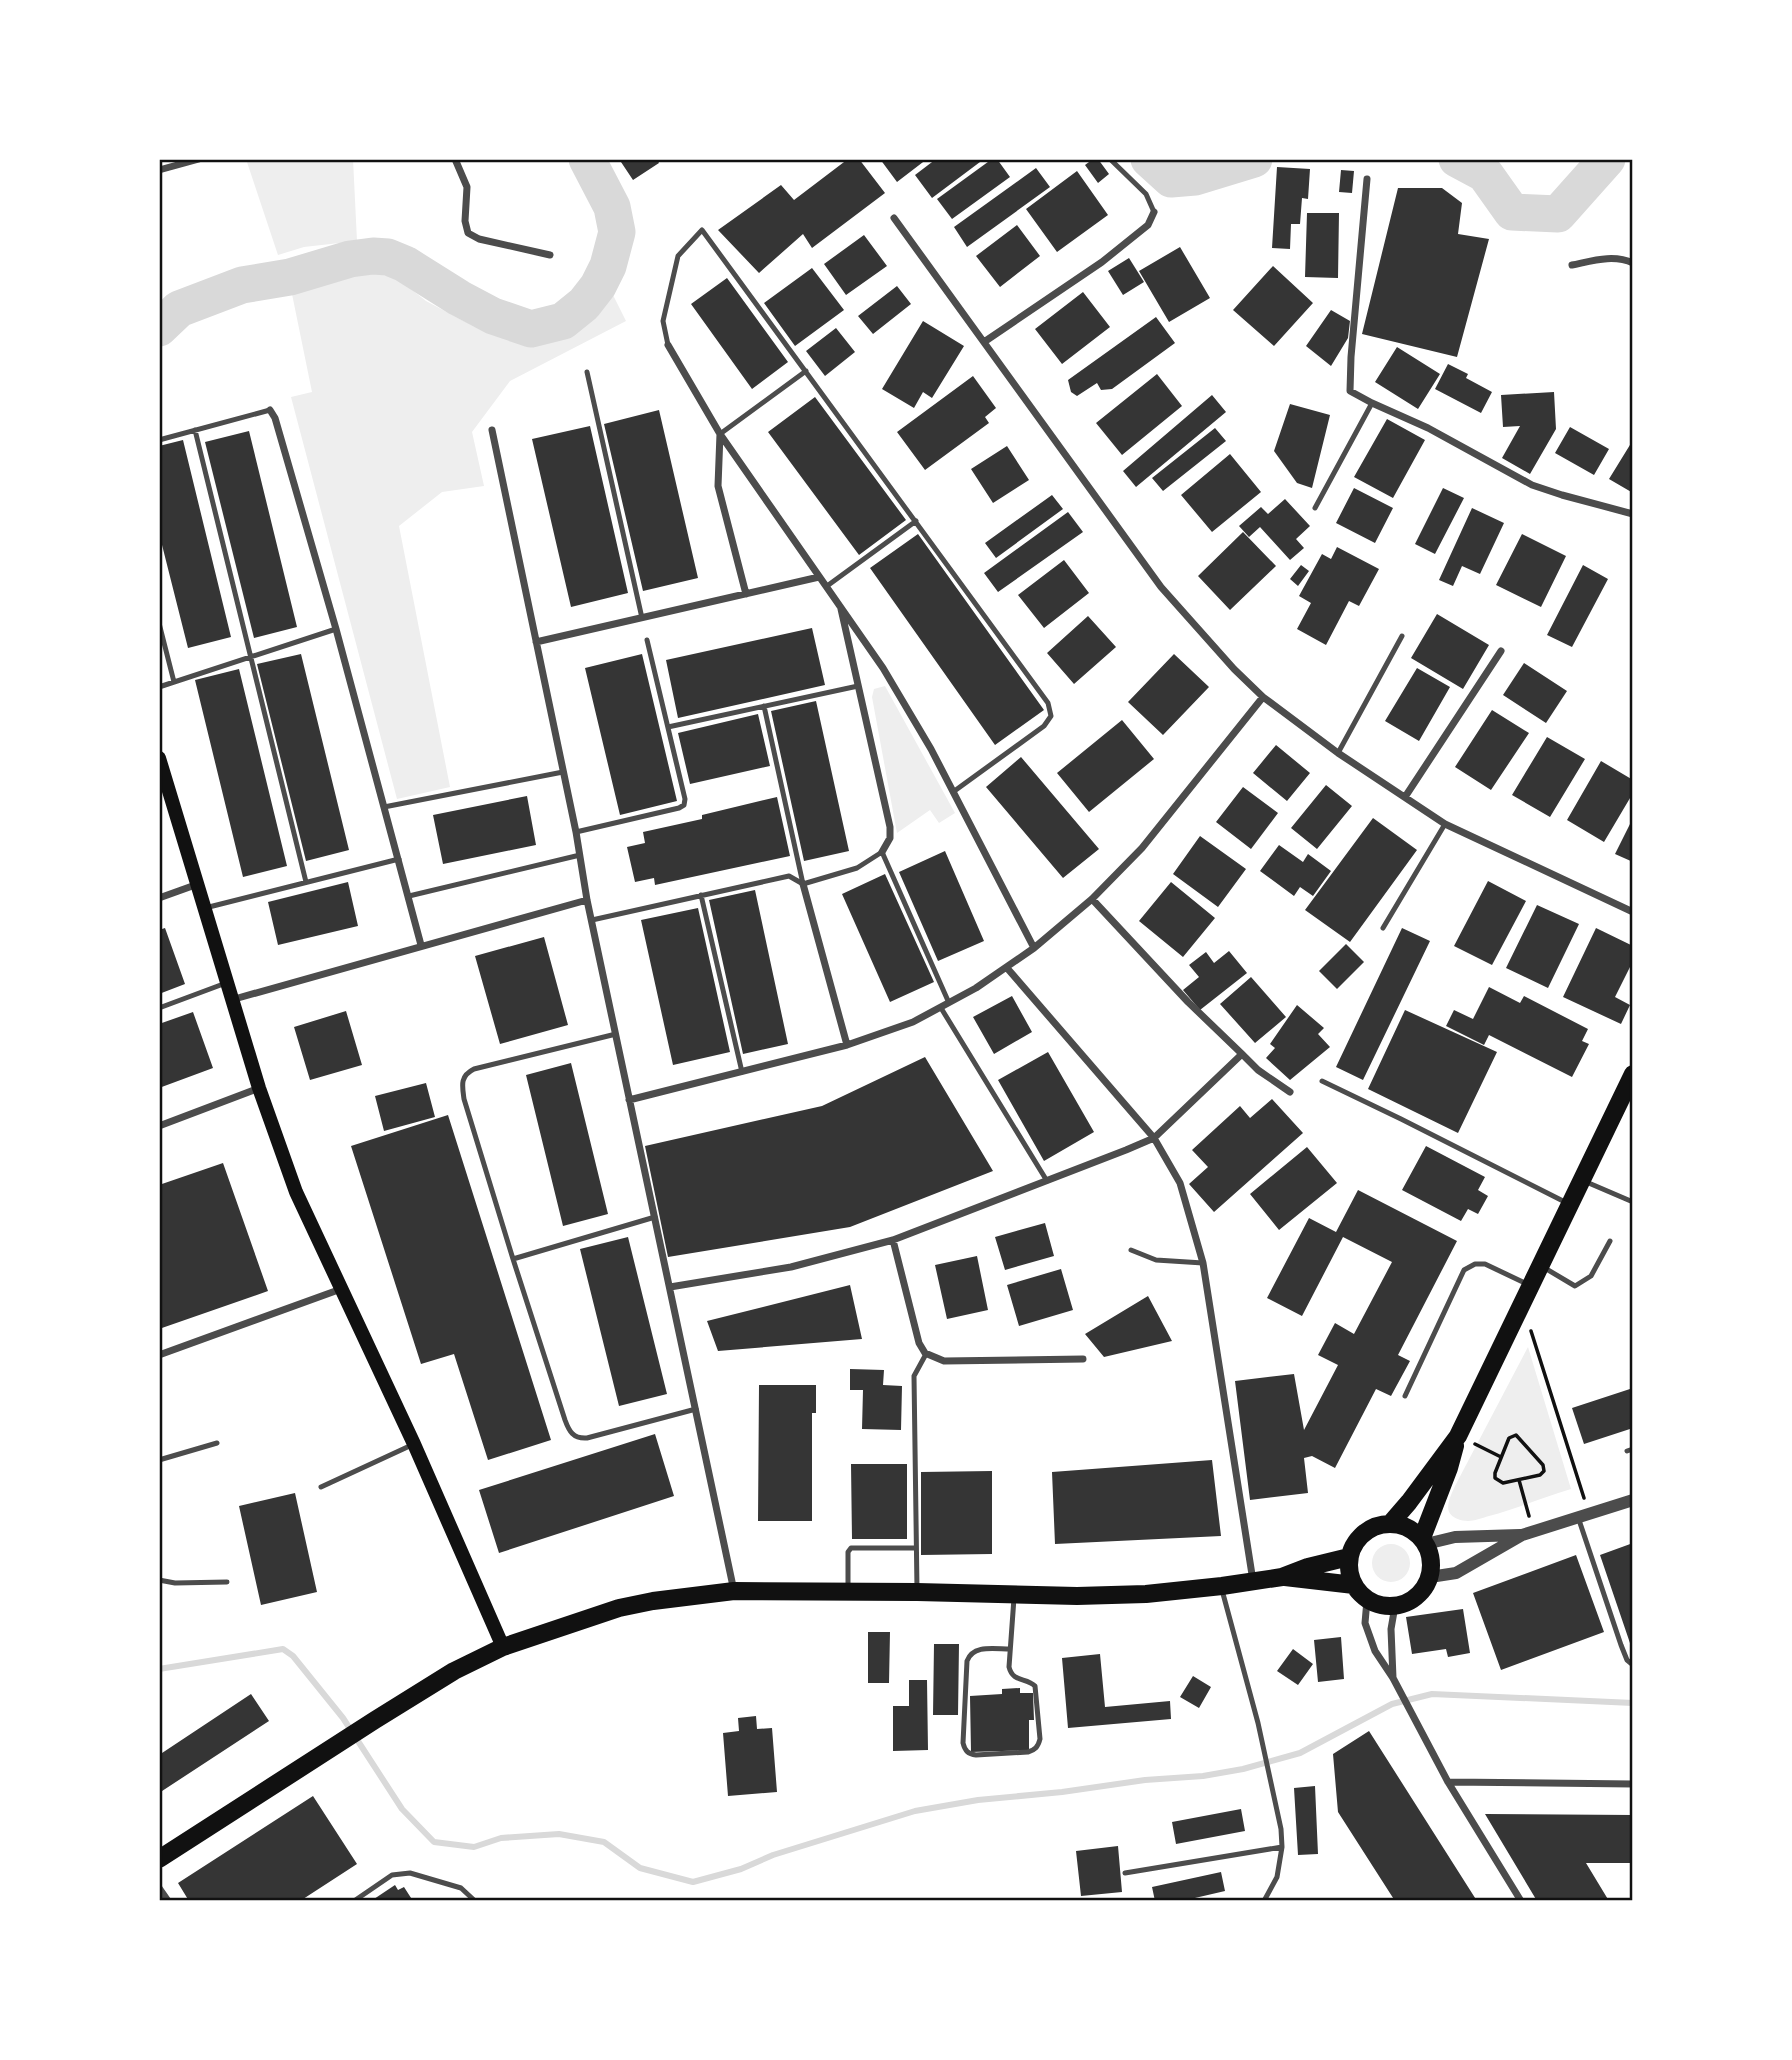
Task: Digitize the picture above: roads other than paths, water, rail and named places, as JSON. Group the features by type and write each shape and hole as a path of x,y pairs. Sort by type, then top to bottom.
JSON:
{"main road":[{"path":"159,758 231,1000 296,1192 414,1444 503,1647"},
{"path":"1424,1541 1458,1436 1632,1078"},
{"path":"1390,1524 1458,1436"},
{"path":"1390,1524 1413,1530 1424,1541 1431,1555 1432,1566 1425,1588 1417,1597 1407,1604 1395,1606 1367,1600 1350,1576 1349,1557 1353,1546 1360,1537 1379,1525 1390,1524"},
{"path":"159,1860 454,1671 503,1647 619,1608 734,1591 1146,1594 1282,1577 1308,1567 1349,1557"},
{"path":"1282,1577 1354,1585"}],"street":[{"path":"159,170 199,159"},
{"path":"455,159 467,187 465,221 468,233 479,239 550,256"},
{"path":"1367,179 1350,391 1428,428 1532,485 1633,514"},
{"path":"984,342 1102,262 1148,225 1154,212"},
{"path":"894,218 1161,587 1234,669 1263,697 1338,753 1445,824 1633,912"},
{"path":"1572,264 1606,258 1622,258 1633,262"},
{"path":"668,345 720,434 883,668 931,749 1034,948"},
{"path":"270,410 275,418 336,629 421,946"},
{"path":"492,430 576,832 587,900 734,1591"},
{"path":"720,434 718,486 746,594"},
{"path":"536,642 820,577"},
{"path":"840,605 890,827 890,838 882,852"},
{"path":"1405,797 1501,651"},
{"path":"629,1100 847,1045 913,1022 1007,968 1093,899 1142,848 1263,697"},
{"path":"159,898 198,884"},
{"path":"803,884 847,1045"},
{"path":"1093,899 1188,1002 1258,1070 1290,1092"},
{"path":"231,1000 587,900"},
{"path":"1007,968 1154,1138 1180,1183 1203,1263 1253,1581"},
{"path":"670,1287 791,1267 893,1240 1154,1138 1242,1054"},
{"path":"159,1126 259,1088"},
{"path":"893,1240 919,1343 926,1354 944,1361 1083,1359"},
{"path":"159,1355 341,1289"},
{"path":"1430,1577 1456,1573 1528,1533 1633,1500"},
{"path":"1424,1541 1528,1533"},
{"path":"1367,1600 1365,1623 1375,1651 1393,1678 1448,1782 1521,1901"},
{"path":"1393,1678 1391,1629 1395,1606"},
{"path":"1448,1782 1633,1784"},
{"path":"159,1888 168,1901"}],"lane":[{"path":"1110,159 1146,194 1154,212"},
{"path":"668,345 663,321 678,257 702,230 1048,703 1051,716 1044,726 953,792"},
{"path":"720,434 807,371"},
{"path":"587,372 642,618"},
{"path":"1315,508 1372,403"},
{"path":"159,440 270,410"},
{"path":"195,430 306,882"},
{"path":"827,586 916,521"},
{"path":"159,624 174,682"},
{"path":"159,687 336,629"},
{"path":"1338,753 1402,636"},
{"path":"576,832 684,805 685,799 647,640"},
{"path":"668,727 858,686"},
{"path":"764,706 803,884"},
{"path":"384,807 563,772"},
{"path":"1383,928 1445,824"},
{"path":"592,920 789,876 803,884 857,867 882,852 949,1003"},
{"path":"409,896 580,855"},
{"path":"205,908 399,859"},
{"path":"701,895 743,1072"},
{"path":"159,1009 226,983"},
{"path":"941,1008 1047,1181"},
{"path":"616,1034 474,1069 464,1077 464,1099 513,1259 571,1433 581,1439 587,1438 696,1409"},
{"path":"1322,1081 1570,1205"},
{"path":"1582,1179 1633,1202"},
{"path":"513,1259 655,1217"},
{"path":"1540,1266 1575,1286 1591,1276 1610,1241"},
{"path":"1131,1250 1156,1260 1203,1263"},
{"path":"1405,1396 1464,1270 1475,1264 1485,1264 1530,1286"},
{"path":"917,1591 915,1376 926,1354"},
{"path":"159,1460 217,1443"},
{"path":"321,1487 414,1444"},
{"path":"1583,1515 1621,1645 1627,1660 1633,1665"},
{"path":"848,1591 848,1552 851,1548 916,1548"},
{"path":"159,1580 175,1583 227,1582"},
{"path":"1222,1586 1258,1723 1282,1829 1277,1877 1264,1901"},
{"path":"1010,1649 979,1649 969,1655 963,1743 969,1754 1028,1752 1039,1745 1037,1692 1031,1682 1015,1678 1011,1674 1010,1649 1015,1595"},
{"path":"1125,1873 1282,1847"},
{"path":"354,1901 392,1875 402,1873 418,1874 456,1886 475,1901"}],"waterway":[{"path":"159,328 179,309 242,285 290,277 350,259 373,256 388,257 405,264 493,316 531,329 563,321 584,304 598,286 608,266 617,232 612,207 587,159"},
{"path":"1149,159 1171,179 1195,177 1254,159"},
{"path":"1457,159 1485,174 1512,212 1558,214 1607,159"},
{"path":"159,1669 283,1649 293,1656 343,1718 402,1809 434,1842 474,1847 501,1838 559,1834 604,1842 640,1868 693,1882 741,1869 773,1855 915,1811 978,1800 1145,1780 1203,1776 1243,1769 1300,1753 1392,1704 1432,1694 1633,1703"}]}
